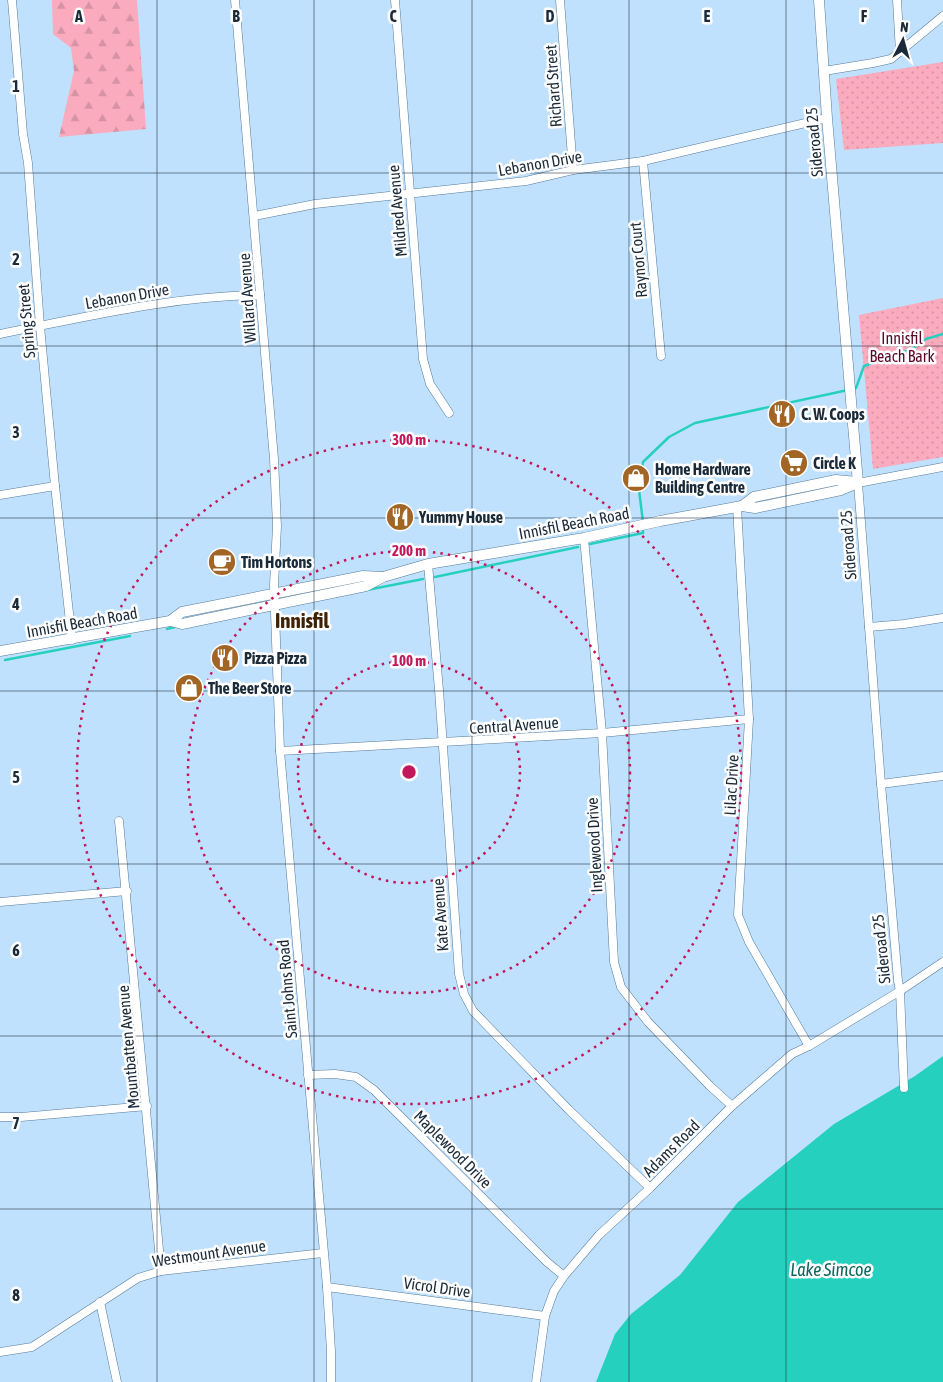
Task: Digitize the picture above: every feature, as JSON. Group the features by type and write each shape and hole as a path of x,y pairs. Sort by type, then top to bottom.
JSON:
{"main road":[{"name":"Sideroad 25","path":"819,0 827,118 858,482"},
{"name":"Innisfil Beach Road","path":"0,651 72,640 170,621 182,624 366,586 383,577 428,564 584,538 660,521 740,507 754,497 836,480 858,482"},
{"name":"Innisfil Beach Road","path":"170,621 182,612 363,576 383,577"}],"street":[{"name":"Spring Street","path":"12,0 23,134 28,163 40,326 72,640"},
{"name":"Willard Avenue","path":"235,0 274,459 276,526 274,594"},
{"name":"Mildred Avenue","path":"395,0 423,359 430,384 449,413"},
{"name":"Richard Street","path":"560,0 573,170"},
{"path":"897,0 900,52"},
{"path":"824,71 873,63 890,58 900,52 943,16"},
{"name":"Lebanon Drive","path":"254,216 315,204 526,181 573,170 643,161 827,118"},
{"name":"Raynor Court","path":"643,161 661,356"},
{"name":"Lebanon Drive","path":"0,334 168,302 227,296 260,296"},
{"name":"Innisfil Beach Road","path":"858,482 943,467"},
{"name":"Sideroad 25","path":"858,482 881,784 900,991 904,1088"},
{"path":"0,495 55,486"},
{"name":"Lilac Drive","path":"740,507 749,719 738,915 749,942 809,1046"},
{"name":"Inglewood Drive","path":"584,538 602,733 614,962 621,987 648,1022 732,1106"},
{"name":"Kate Avenue","path":"428,564 459,974 464,994 473,1012 569,1110 650,1188"},
{"name":"Saint Johns Road","path":"274,594 280,751 327,1286 331,1382"},
{"path":"869,627 943,618"},
{"name":"Central Avenue","path":"280,751 602,733 749,719"},
{"path":"881,784 943,776"},
{"name":"Mountbatten Avenue","path":"119,821 161,1271"},
{"path":"0,902 127,891"},
{"name":"Adams Road","path":"536,1382 545,1316 554,1291 564,1276 599,1235 650,1188 732,1106 792,1054 809,1046 900,991 943,962"},
{"name":"Maplewood Drive","path":"308,1075 335,1074 356,1077 374,1090 547,1262 564,1276"},
{"path":"0,1117 21,1117 147,1106"},
{"name":"Westmount Avenue","path":"0,1352 32,1347 138,1278 161,1271 323,1253"},
{"name":"Vicrol Drive","path":"327,1286 545,1316"},
{"path":"100,1302 117,1382"}],"green space":[{"path":"52,0 137,0 146,129 59,137 74,71 71,48 53,34"},
{"path":"943,62 943,143 844,150 836,79"},
{"name":"Innisfil Beach Bark","path":"943,298 943,457 873,469 859,315"}],"water":[{"name":"Lake Simcoe","path":"943,1056 943,1382 596,1382 615,1334 631,1314 680,1275 738,1202 834,1124 915,1076"}],"waterway":[{"path":"853,389 856,388 864,366 912,349 926,339 943,334"},
{"path":"643,522 639,490 643,462 669,437 695,423 848,390"},
{"path":"590,544 643,533 643,527"},
{"path":"435,577 578,547"},
{"path":"367,590 423,579"},
{"path":"167,629 175,627"},
{"path":"5,660 130,636"}],"place":[{"name":"C. W. Coops","path":"782,414"},
{"name":"Circle K","path":"794,463"},
{"name":"Home Hardware Building Centre","path":"636,478"},
{"name":"Yummy House","path":"400,517"},
{"name":"Tim Hortons","path":"222,562"},
{"name":"Pizza Pizza","path":"225,658"},
{"name":"The Beer Store","path":"189,688"}],"district":[{"name":"Innisfil","path":"302,621"}]}
